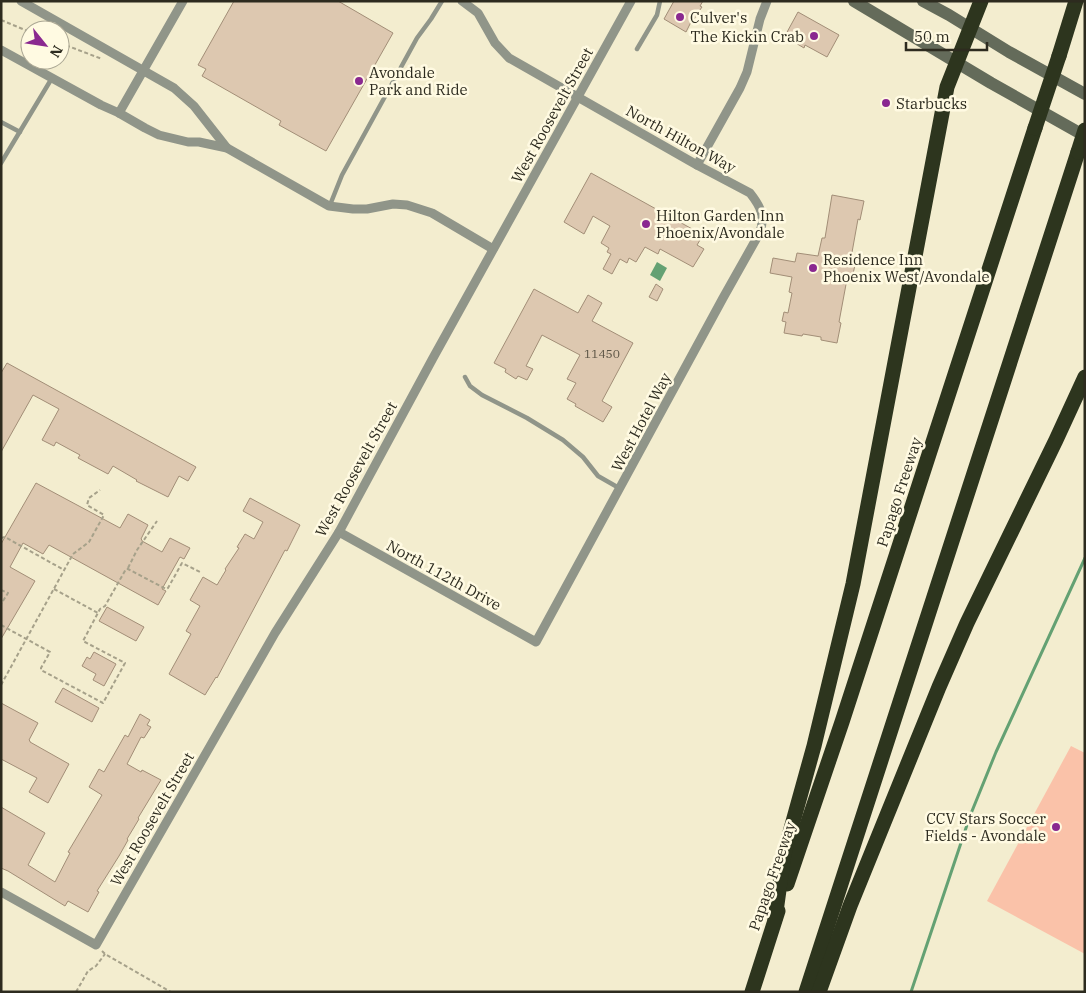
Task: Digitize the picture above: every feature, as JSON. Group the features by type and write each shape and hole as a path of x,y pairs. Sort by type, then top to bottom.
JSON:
{"highway":[{"path":"775,919 784,854 814,746 853,584 944,103 948,87 981,1"},
{"name":"Papago Freeway","path":"752,992 842,722 1076,1"},
{"path":"806,992 1085,130"},
{"path":"819,992 850,906 967,622 1085,377"}],"main road":[{"path":"854,1 957,63 1085,136"},
{"path":"923,1 1085,94"}],"street":[{"path":"21,1 174,88 188,100 227,148"},
{"path":"119,113 183,1"},
{"name":"North Hilton Way","path":"462,1 478,13 496,43 509,58 750,193 762,214"},
{"name":"West Roosevelt Street","path":"96,945 275,633 339,532 630,1"},
{"path":"697,165 747,72 760,19 767,1"},
{"path":"1,50 159,135 227,148 329,206 353,209 393,204 407,205 432,213 493,249"},
{"name":"West Hotel Way","path":"536,642 759,234 763,224 762,214"},
{"name":"North 112th Drive","path":"339,532 536,642"},
{"path":"1,892 96,945"}],"lane":[{"path":"329,206 342,175 417,38 442,1"},
{"path":"637,50 657,15 660,1"},
{"path":"1,163 52,78"},
{"path":"1,122 20,132"},
{"path":"465,376 470,386 482,395 557,436 583,457 598,476 621,489"}],"path":[{"path":"1,20 20,28"},
{"path":"70,47 104,60"},
{"path":"1,684 73,554 89,542 104,515 87,505 89,498 100,490"},
{"path":"1,625 50,652 41,670 103,703 125,663 83,641 98,613 105,606 126,568 128,569 137,550 156,521"},
{"path":"1,538 5,537 64,570"},
{"path":"128,569 166,589 182,563 200,572"},
{"path":"54,589 98,613"},
{"path":"1,590 8,593 1,604"},
{"path":"96,945 105,954 171,992"},
{"path":"76,992 88,971 96,966 105,954"}],"shaded area":[{"path":"657,262 667,268 660,281 650,275"},
{"name":"CCV Stars Soccer Fields - Avondale","path":"1071,746 1085,753 1085,954 987,901"}],"building":[{"path":"234,1 338,1 393,33 326,151 279,125 281,121 202,76 206,69 198,65"},
{"name":"Culver's","path":"674,1 703,1 700,6 702,7 686,32 664,19"},
{"name":"The Kickin Crab","path":"798,12 839,35 827,57 805,45 804,48 786,34"},
{"name":"Hilton Garden Inn Phoenix/Avondale","path":"591,173 703,235 697,245 704,249 693,267 660,249 658,254 645,247 636,262 629,258 627,263 620,259 612,274 603,269 611,254 607,252 609,248 601,243 610,226 593,216 584,234 564,222"},
{"name":"Residence Inn Phoenix West/Avondale","path":"832,195 864,201 860,220 858,219 851,258 856,260 852,279 847,279 837,343 821,340 821,337 784,333 786,322 782,321 784,312 788,313 792,293 789,292 792,277 770,273 773,258 795,262 797,253 818,256 822,238 825,238"},
{"path":"656,284 663,289 657,301 649,297"},
{"path":"534,289 578,313 588,295 602,303 592,321 633,343 602,401 612,407 603,422 575,406 576,404 567,399 576,383 567,379 580,355 542,335 526,366 533,369 527,380 518,376 516,379 505,372 506,369 494,363"},
{"path":"7,363 196,467 188,481 179,476 168,497 136,481 113,466 108,474 78,458 80,455 56,442 54,446 42,440 59,409 33,395 1,452 1,373"},
{"path":"36,483 120,528 128,514 148,525 141,539 142,541 162,552 170,538 190,548 184,559 180,557 162,589 166,591 158,605 49,545 43,554 23,543 10,567 35,581 1,639 1,544"},
{"path":"250,498 300,525 217,678 205,695 169,674 191,634 186,631 200,606 190,600 203,577 217,585 245,534 254,539 263,522 243,511"},
{"path":"107,607 144,627 136,641 99,621"},
{"path":"94,652 116,664 104,686 93,680 96,674 82,666 87,657 90,659"},
{"path":"63,688 99,708 92,722 55,702"},
{"path":"1,703 38,723 29,740 30,742 69,764 48,803 29,792 37,778 1,759"},
{"path":"140,714 150,720 147,725 151,727 144,738 141,737 127,764 161,780 138,818 119,856 97,891 99,892 88,912 68,901 65,906 1,868 1,807 45,833 28,865 55,882 70,853 68,852 102,795 89,787 99,769 104,772 125,735 128,737"}],"waterway":[{"path":"911,992 970,816 996,752 1085,558"}],"place":[{"name":"Culver's","path":"680,17"},
{"name":"The Kickin Crab","path":"814,36"},
{"name":"Avondale Park and Ride","path":"359,81"},
{"name":"Starbucks","path":"886,103"},
{"name":"Hilton Garden Inn Phoenix/Avondale","path":"646,224"},
{"name":"Residence Inn Phoenix West/Avondale","path":"813,268"},
{"name":"CCV Stars Soccer Fields - Avondale","path":"1056,827"}]}
